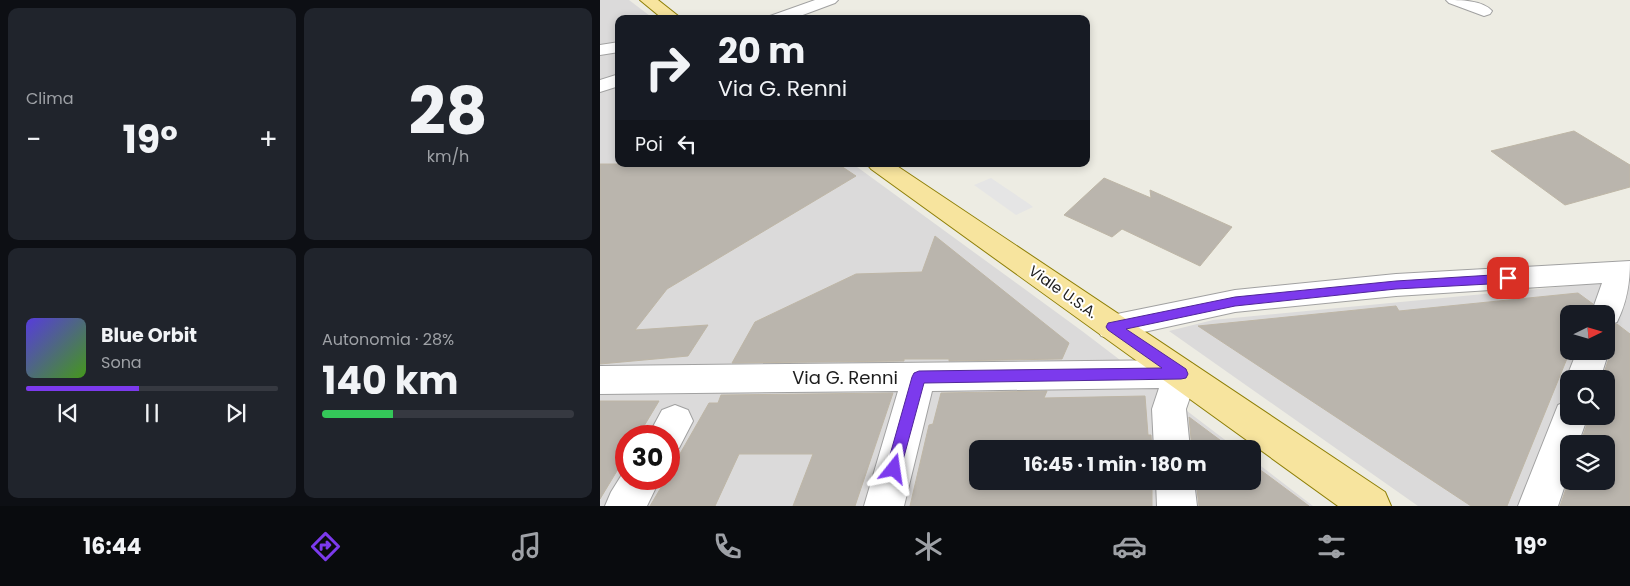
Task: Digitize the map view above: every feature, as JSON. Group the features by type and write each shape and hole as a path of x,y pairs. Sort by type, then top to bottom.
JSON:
{"main road":[{"path":"648,0 669,15"},
{"name":"Viale U.S.A.","path":"883,167 1370,506"}],"street":[{"path":"787,15 830,0"},
{"path":"1454,0 1484,12"},
{"path":"600,50 615,48"},
{"path":"600,86 615,81"},
{"path":"1112,327 1235,301 1396,285 1625,272 1610,305"},
{"path":"1171,440 1169,409 1181,374"},
{"name":"Via G. Renni","path":"600,380 1181,374"},
{"path":"884,506 919,377"},
{"path":"1538,506 1567,425"},
{"path":"625,506 634,490"},
{"path":"1176,490 1177,506"}],"shaded area":[{"path":"600,0 629,0 649,15 615,15 615,167 857,167 1082,331 1225,440 969,440 969,490 1261,490 1261,466 1313,506 600,506"},
{"path":"991,178 1033,207 1016,215 974,185"},
{"path":"1630,280 1630,506 1418,506 1169,331 1213,320"}],"building":[{"path":"1574,131 1630,165 1630,187 1565,205 1491,151"},
{"path":"600,164 615,164 615,167 842,167 856,176 667,289 635,330 708,325 688,356 600,364"},
{"path":"1104,178 1151,198 1150,190 1232,227 1200,266 1122,229 1112,237 1064,215"},
{"path":"935,236 1069,343 1062,359 949,361 949,359 904,359 904,361 732,363 755,322 856,274 922,272"},
{"path":"1578,293 1593,304 1560,305 1560,360 1566,360 1562,370 1560,370 1560,376 1507,506 1471,506 1198,326 1396,306 1399,311"},
{"path":"1617,324 1630,334 1630,506 1560,506 1566,490 1615,490 1615,435 1583,435 1587,425 1615,425 1615,370 1605,370 1608,360 1615,360 1615,325"},
{"path":"1047,391 1044,398 1145,396 1148,435 1151,435 1151,440 969,440 969,490 1152,490 1152,506 910,506 929,425 933,424 941,393"},
{"path":"893,393 855,506 793,506 813,454 739,454 715,506 650,506 659,490 680,490 680,454 709,403 718,403 721,395"},
{"path":"600,401 659,401 645,425 615,425 615,474 600,499"},
{"path":"1189,417 1220,440 1191,440"},
{"path":"1261,471 1309,506 1199,506 1197,490 1261,490"}],"route":[{"path":"894,469 919,377 1181,374 1112,327 1235,301 1396,285 1508,278"}]}
